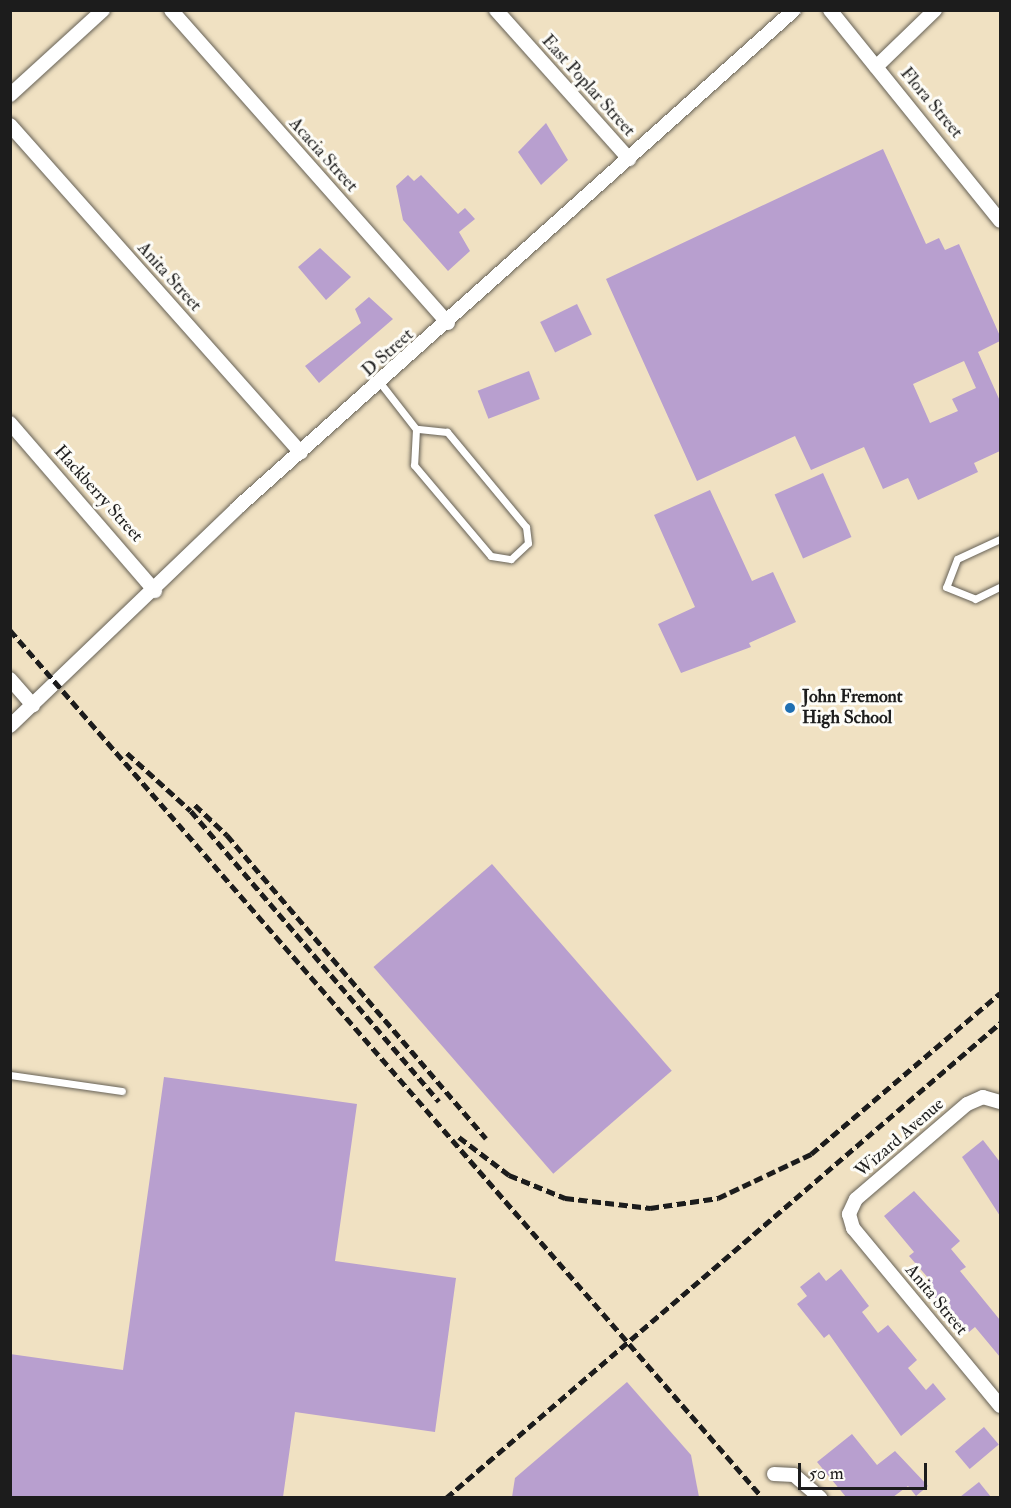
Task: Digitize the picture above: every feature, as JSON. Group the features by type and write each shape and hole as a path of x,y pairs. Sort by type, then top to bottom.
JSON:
{"street":[{"path":"10,94 103,10"},
{"name":"Acacia Street","path":"171,10 448,323"},
{"name":"East Poplar Street","path":"496,10 629,159"},
{"name":"D Street","path":"10,726 301,453 381,384 794,10"},
{"name":"Flora Street","path":"830,10 1000,221"},
{"path":"876,67 935,10"},
{"name":"Anita Street","path":"10,125 301,453"},
{"name":"Hackberry Street","path":"10,423 155,591"},
{"path":"10,679 33,705"},
{"name":"Wizard Avenue","path":"849,1214 856,1199 967,1104 982,1097 1000,1102"},
{"name":"Anita Street","path":"849,1214 853,1228 1000,1406"},
{"path":"774,1474 794,1475 820,1497"}],"lane":[{"path":"381,384 416,429 414,465 490,556 511,559 528,543 526,527 447,432 416,429"},
{"path":"1000,539 957,559 946,587 975,599 1000,587"},
{"path":"10,1075 122,1091"}],"building":[{"path":"546,123 568,160 541,185 518,152"},
{"path":"883,149 926,244 939,238 945,250 959,244 1000,336 1000,341 978,352 1000,401 1000,451 974,463 978,472 918,500 908,478 883,489 864,447 811,470 795,436 697,481 606,279","holes":["964,361 976,388 952,399 958,411 930,423 913,384"]},
{"path":"408,175 414,181 421,175 458,214 465,208 475,219 459,232 470,251 448,271 403,220 396,186"},
{"path":"320,248 351,277 326,300 298,267"},
{"path":"369,297 393,319 319,383 305,366 361,323 355,309"},
{"path":"577,304 592,335 555,353 540,322"},
{"path":"529,371 540,399 488,419 478,391"},
{"path":"823,473 851,537 803,559 775,495"},
{"path":"710,490 752,581 773,572 796,622 749,643 751,647 681,673 658,624 695,607 654,515"},
{"path":"492,864 672,1071 553,1174 374,967"},
{"path":"164,1077 357,1104 335,1261 456,1278 435,1432 295,1412 283,1497 10,1497 10,1354 123,1370"},
{"path":"983,1140 1000,1162 1000,1216 962,1157"},
{"path":"914,1191 960,1241 951,1249 966,1267 960,1271 1000,1320 1000,1357 975,1327 969,1332 941,1299 938,1302 925,1285 930,1280 909,1256 914,1252 884,1216"},
{"path":"841,1269 869,1306 862,1312 878,1333 888,1325 917,1360 908,1368 926,1390 933,1383 946,1399 901,1436 829,1334 824,1338 797,1304 807,1296 800,1287 819,1272 826,1281"},
{"path":"627,1382 691,1455 699,1497 512,1497 515,1478"},
{"path":"984,1427 999,1445 970,1469 955,1451"},
{"path":"852,1434 877,1465 895,1451 928,1486 916,1496 908,1486 893,1497 846,1497 817,1462"},
{"path":"979,1482 991,1497 960,1497"}],"railway":[{"path":"10,630 763,1498"},
{"path":"127,753 191,811 439,1101"},
{"path":"195,805 227,835 486,1138"},
{"path":"459,1137 509,1175 565,1198 650,1208 718,1198 811,1154 1000,993"},
{"path":"446,1498 1000,1023"}],"place":[{"name":"John Fremont High School","path":"790,708"}]}
